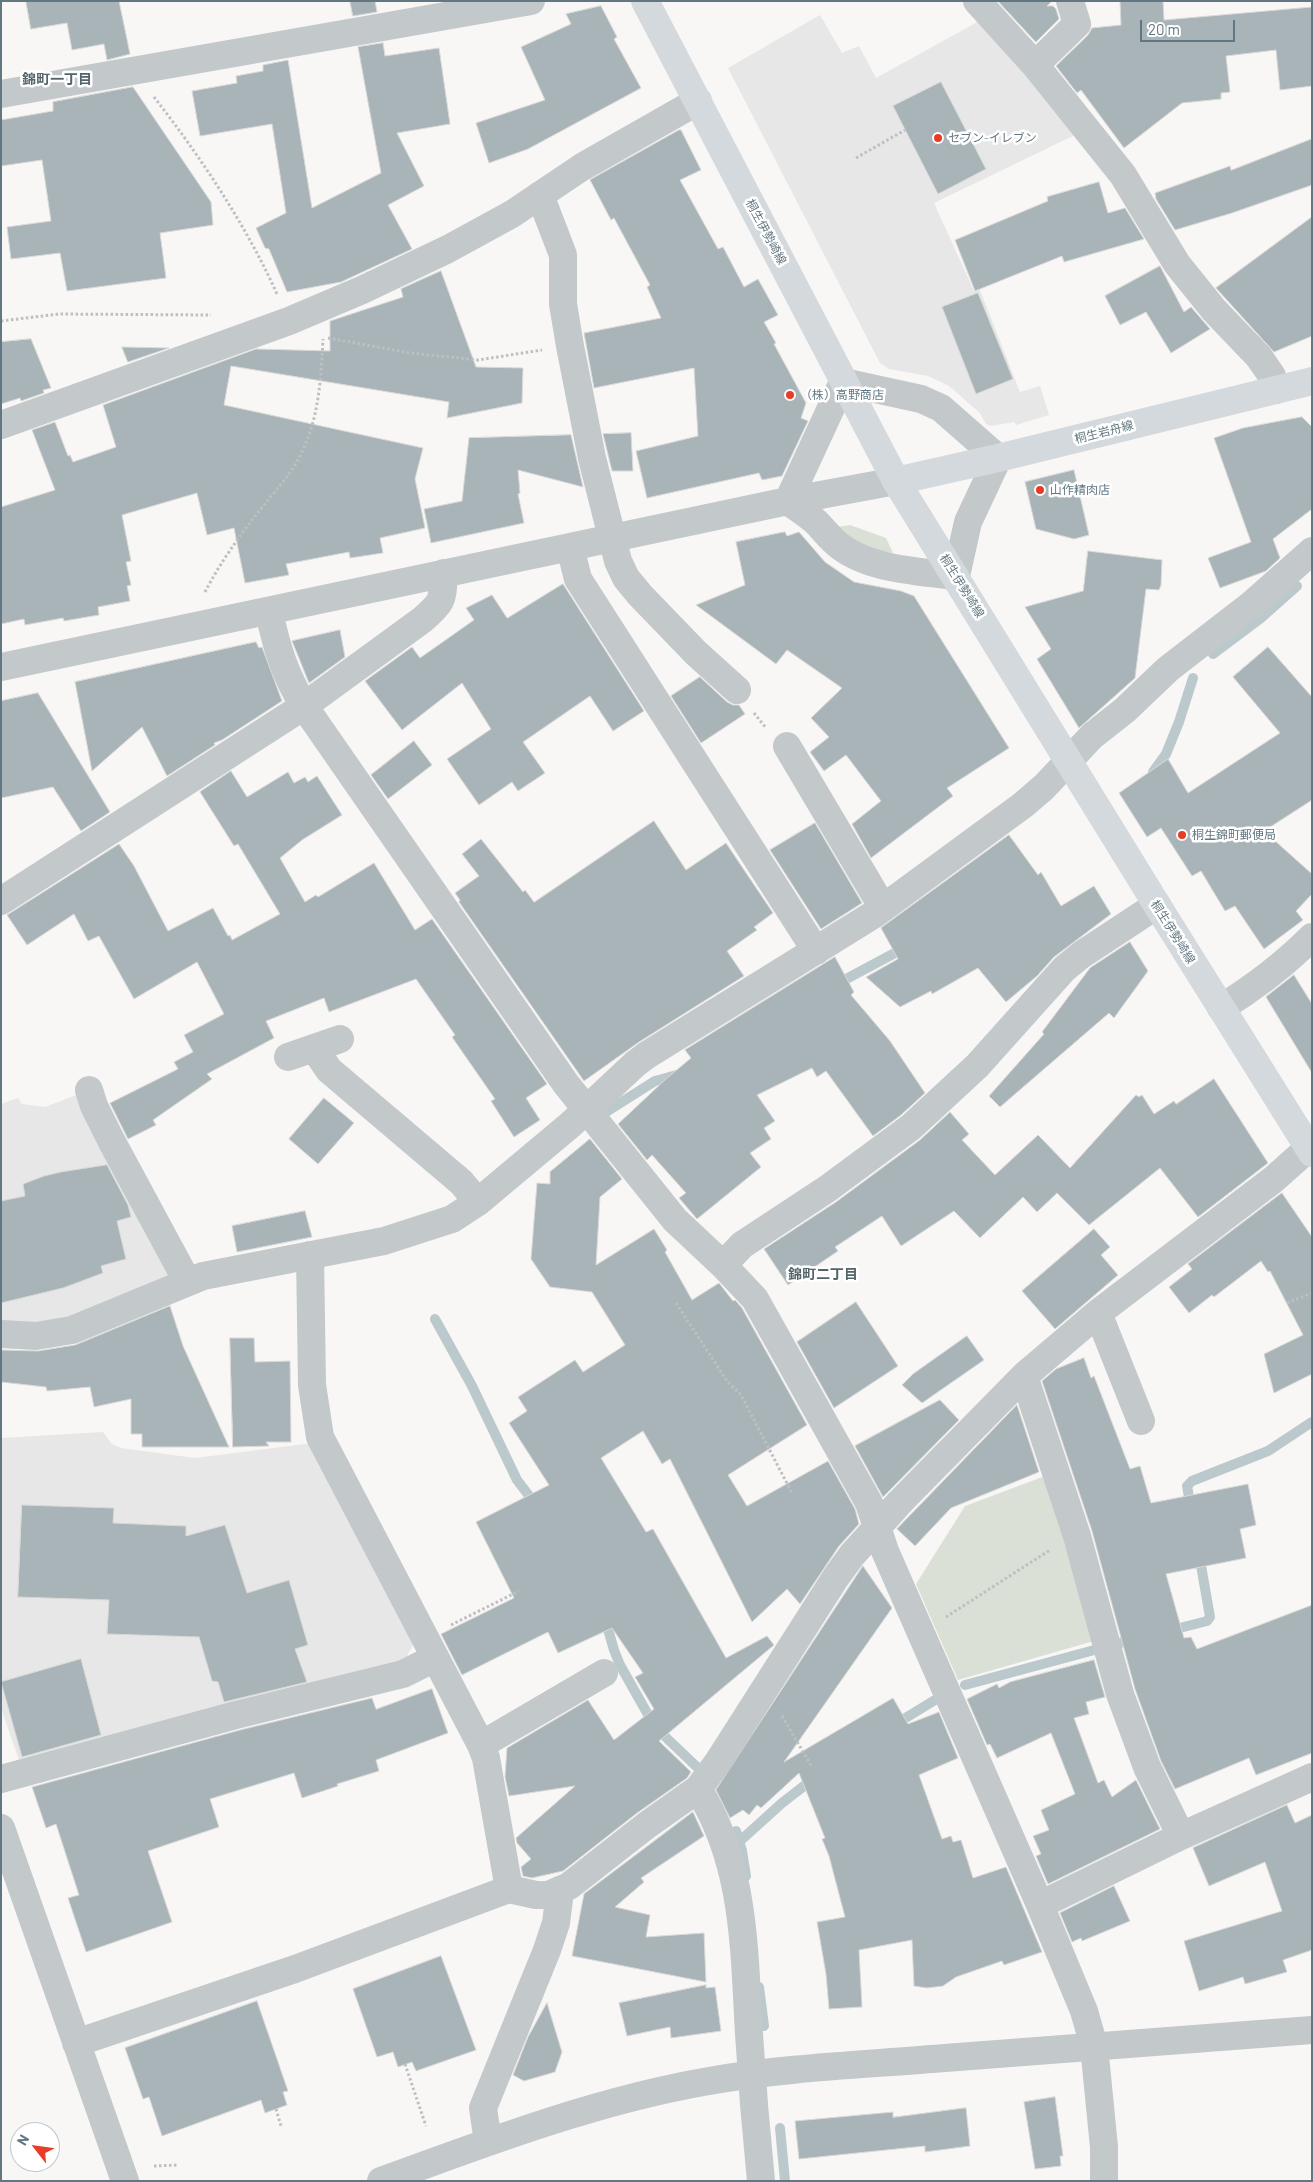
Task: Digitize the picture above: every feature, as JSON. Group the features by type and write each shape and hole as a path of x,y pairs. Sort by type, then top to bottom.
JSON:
{"main road":[{"name":"桐生伊勢崎線","path":"644,1 896,481 1221,1008 1311,1148"},
{"name":"桐生岩舟線","path":"896,481 1312,381"}],"street":[{"path":"1,94 531,1"},
{"path":"977,1 1035,65 1123,175 1177,264 1214,310 1264,362 1272,376 1276,390"},
{"path":"1035,65 1077,24 1070,1"},
{"path":"1,424 289,321 362,290 448,249 540,195 582,167 698,101"},
{"path":"540,195 563,255 563,304 570,346 592,458 618,561 626,578 640,595 696,653 737,690"},
{"path":"843,382 921,399 941,408 998,458 968,522 956,576 914,571 872,562 854,555 841,547 815,522 788,501 843,382"},
{"path":"1,666 788,501 896,481"},
{"path":"570,547 578,580 816,951"},
{"path":"1,1334 36,1336 72,1330 203,1276 384,1241 452,1218 478,1202 647,1055 883,908 1023,805 1092,736 1125,710 1168,669 1252,604 1312,551"},
{"path":"1,901 304,706 440,605 444,573"},
{"path":"269,610 283,666 289,681 304,706 566,1084 675,1220 755,1300 869,1503 885,1551 1040,1905 1084,2012 1094,2046 1104,2147 1104,2181"},
{"path":"787,746 883,908"},
{"path":"723,1266 742,1245 827,1189 911,1126 977,1066 1064,969 1081,955 1157,905"},
{"path":"1221,1008 1267,978 1287,962 1312,937"},
{"path":"288,1057 340,1039"},
{"path":"314,1048 329,1070 461,1182 478,1202"},
{"path":"89,1090 94,1106 187,1282"},
{"path":"76,2043 295,1969 509,1889 536,1895 548,1894 560,1891 580,1879 639,1831 698,1788 718,1762 836,1577 878,1526 1024,1376 1098,1313 1274,1179 1311,1148"},
{"path":"310,1255 312,1385 320,1437 481,1745 488,1767 509,1889"},
{"path":"1098,1313 1141,1421"},
{"path":"1024,1376 1077,1536 1120,1694 1147,1767 1181,1836"},
{"path":"1,1779 226,1718 403,1674 430,1648"},
{"path":"481,1745 604,1673"},
{"path":"1040,1905 1181,1836 1312,1777"},
{"path":"698,1788 713,1812 724,1838 732,1868 743,1941 761,2181"},
{"path":"1,1828 125,2181"},
{"path":"488,2142 483,2108 547,1950 556,1923 560,1891"},
{"path":"381,2181 488,2142 663,2090 709,2081 752,2075 1094,2046 1312,2030"}],"path":[{"path":"138,71 147,88 197,153 264,266 289,321"},
{"path":"856,158 905,130"},
{"path":"203,598 212,578 239,538 288,474 300,455 314,421 319,401 324,336"},
{"path":"737,690 779,745 787,746"},
{"path":"1287,1303 1312,1293"},
{"path":"676,1303 727,1381 741,1395 792,1493"},
{"path":"921,1632 1067,1539 1077,1536"},
{"path":"430,1648 520,1591"},
{"path":"765,1688 812,1767"},
{"path":"405,2064 426,2126"},
{"path":"276,2109 281,2126"},
{"path":"154,2166 178,2164"}],"shaded area":[{"path":"820,15 842,53 859,46 876,78 981,20 1079,133 934,203 974,291 980,290 1020,392 1040,386 1049,415 1016,425 1014,422 991,426 986,424 980,413 949,386 928,376 889,369 880,363 728,68"},
{"path":"850,525 886,538 893,553 861,548 837,527"},
{"path":"79,1094 171,1269 166,1280 65,1323 1,1324 1,1104 18,1098 22,1104 45,1107"},
{"path":"103,1432 112,1444 121,1448 195,1458 313,1443 416,1639 402,1666 20,1763 1,1708 1,1438"},
{"path":"1045,1476 1094,1641 958,1680 916,1584 965,1506"}],"building":[{"path":"26,1 119,1 130,54 107,60 104,44 72,50 67,23 31,29"},
{"path":"350,1 375,1 377,12 353,16"},
{"path":"998,1 1052,1 1047,6 1053,6 1056,9 1059,19 1036,42"},
{"path":"1163,1 1164,20 1312,7 1312,86 1280,90 1276,50 1226,56 1230,92 1221,93 1221,99 1182,103 1124,148 1081,90 1077,93 1056,66 1088,35 1092,28 1121,25 1120,2"},
{"path":"601,6 617,37 614,39 641,88 528,149 489,163 476,123 545,100 521,47 571,24 566,14"},
{"path":"383,43 385,56 439,48 450,124 397,133 424,186 388,205 412,249 341,282 287,292 269,249 265,248 256,228 286,213 272,124 200,136 192,91 237,83 236,76 263,71 263,65 288,60 312,208 381,173 358,47"},
{"path":"941,82 986,169 938,194 893,106"},
{"path":"133,87 211,202 213,225 160,233 166,278 67,291 60,253 11,259 7,227 51,221 42,160 1,166 1,120 53,111 53,102"},
{"path":"681,130 701,170 680,180 718,249 723,247 744,287 758,279 778,315 764,322 806,403 801,418 808,421 782,476 762,480 759,473 647,498 636,451 698,436 694,368 594,388 584,333 661,318 647,287 650,285 614,218 611,220 590,180"},
{"path":"1312,139 1312,185 1232,213 1175,230 1156,199 1155,193 1230,166 1231,170"},
{"path":"1099,182 1108,213 1125,208 1144,239 1064,262 1062,256 975,291 955,240 1048,201 1047,197"},
{"path":"1312,217 1312,336 1274,352 1216,288"},
{"path":"1160,266 1184,312 1191,307 1210,329 1171,353 1146,312 1120,325 1105,296"},
{"path":"441,271 476,367 523,368 522,403 447,418 449,402 231,366 224,405 423,448 415,479 425,528 380,538 383,553 350,558 349,552 286,564 289,575 245,583 234,528 207,535 197,493 122,515 131,561 126,562 131,585 127,586 130,601 98,607 99,615 64,621 63,618 25,625 24,619 1,624 1,507 55,490 32,430 55,422 68,456 70,455 73,462 116,447 103,405 256,349 330,351 330,321 403,297 401,289"},
{"path":"978,293 1013,379 976,394 942,307"},
{"path":"31,339 51,388 43,390 44,393 21,401 20,398 1,404 1,342"},
{"path":"122,347 169,348 128,362"},
{"path":"1302,417 1312,427 1312,509 1273,539 1280,558 1266,571 1220,588 1208,558 1251,542 1214,438 1243,428"},
{"path":"631,433 633,471 612,471 603,434"},
{"path":"571,435 583,487 518,470 520,493 518,494 524,523 431,543 424,509 462,501 469,438"},
{"path":"1074,470 1089,535 1074,539 1036,529 1025,482"},
{"path":"785,532 787,536 799,532 825,562 854,582 901,591 914,596 1009,748 947,788 953,796 871,858 852,824 881,801 846,755 824,771 810,752 829,737 811,718 842,688 787,650 776,664 696,605 745,585 736,542"},
{"path":"1088,551 1162,560 1161,585 1159,590 1146,589 1135,678 1079,728 1037,659 1051,649 1025,607 1083,591"},
{"path":"563,584 644,711 613,731 590,696 523,742 545,773 518,791 512,782 479,805 447,759 491,729 462,683 402,730 365,681 412,647 420,658 474,620 466,608 492,595 507,618"},
{"path":"340,630 345,657 309,683 292,641"},
{"path":"256,642 259,648 262,647 282,701 222,740 214,743 215,745 167,776 142,727 92,771 75,682"},
{"path":"1268,647 1312,697 1312,800 1264,831 1312,874 1312,894 1296,911 1303,920 1264,949 1235,906 1225,911 1201,871 1192,876 1161,828 1147,837 1119,793 1168,759 1188,793 1280,733 1233,677"},
{"path":"700,677 727,702 739,705 745,714 701,743 671,696"},
{"path":"38,693 110,812 81,831 53,787 1,798 1,701"},
{"path":"414,741 432,765 388,799 371,775"},
{"path":"231,771 247,797 288,772 294,783 305,777 308,782 317,776 342,815 302,840 280,858 305,902 316,895 318,897 374,863 415,930 432,919 547,1084 526,1098 540,1120 514,1137 491,1101 495,1099 452,1037 455,1035 416,979 329,1012 324,998 266,1021 274,1038 207,1074 212,1079 153,1120 156,1125 128,1139 110,1103 178,1069 174,1062 193,1052 184,1035 224,1014 197,962 134,999 99,936 88,941 74,914 27,945 7,915 119,844 134,866 168,931 213,908 232,940 280,914 238,844 234,846 200,792"},
{"path":"654,821 686,870 726,843 773,913 754,927 757,930 727,951 744,976 639,1042 584,1081 459,902 460,900 455,893 479,876 462,854 481,839 523,892 525,890 534,902"},
{"path":"815,823 862,903 821,929 770,850"},
{"path":"1009,835 1038,875 1041,872 1061,906 1094,886 1111,914 1054,957 1037,976 1006,1002 978,968 932,994 931,991 900,1007 866,977 898,959 881,928"},
{"path":"1130,942 1148,971 1114,1018 1109,1013 1000,1107 989,1096 1044,1034 1042,1032 1090,968"},
{"path":"835,957 854,992 851,995 890,1041 925,1093 901,1115 873,1136 826,1071 817,1077 812,1068 757,1095 775,1121 764,1128 771,1139 750,1153 761,1167 697,1219 679,1198 686,1193 652,1155 647,1160 618,1124 691,1058 685,1050"},
{"path":"1294,975 1312,1004 1312,1073 1266,997"},
{"path":"1214,1079 1268,1163 1198,1217 1160,1168 1089,1225 1057,1193 1037,1212 1023,1197 980,1238 954,1211 901,1246 882,1216 835,1247 838,1251 788,1285 764,1249 836,1202 920,1140 950,1112 969,1134 962,1140 995,1175 1038,1135 1070,1168 1136,1095 1139,1097 1142,1095 1154,1114 1174,1101 1176,1104"},
{"path":"324,1098 354,1123 318,1164 289,1139"},
{"path":"590,1139 622,1179 600,1197 596,1265 654,1229 667,1250 665,1252 692,1300 719,1283 733,1301 735,1300 742,1308 807,1425 728,1475 747,1506 828,1461 855,1509 859,1524 839,1546 800,1604 787,1589 752,1622 670,1459 662,1464 643,1431 601,1458 646,1532 653,1529 726,1658 767,1636 774,1645 659,1741 691,1772 687,1778 637,1813 563,1871 532,1878 523,1876 521,1867 531,1859 517,1843 516,1838 575,1786 509,1796 505,1777 507,1748 588,1700 614,1740 654,1709 635,1677 643,1673 612,1628 558,1653 548,1632 462,1675 441,1634 514,1598 476,1522 549,1485 509,1423 527,1411 518,1397 575,1360 583,1372 625,1345 592,1292 550,1287 531,1259 537,1183 550,1184 550,1172"},
{"path":"107,1165 128,1205 131,1217 117,1221 126,1259 101,1266 103,1273 63,1288 1,1303 1,1201 25,1196 23,1184 44,1176"},
{"path":"1282,1193 1312,1237 1312,1374 1274,1393 1264,1354 1303,1335 1270,1271 1268,1272 1261,1261 1214,1297 1212,1295 1189,1313 1169,1287 1192,1269 1188,1264"},
{"path":"305,1211 312,1237 237,1252 232,1226"},
{"path":"1094,1229 1110,1247 1101,1255 1118,1275 1055,1329 1022,1291"},
{"path":"856,1302 898,1366 834,1408 797,1342"},
{"path":"170,1306 183,1346 229,1447 142,1447 142,1434 131,1434 131,1399 94,1407 90,1387 47,1391 46,1387 1,1382 1,1350 38,1351 75,1345"},
{"path":"967,1336 984,1360 922,1403 902,1385 913,1374"},
{"path":"230,1338 254,1338 255,1362 290,1361 291,1442 266,1442 269,1446 233,1447"},
{"path":"1084,1358 1091,1378 1094,1376 1130,1469 1140,1466 1151,1503 1248,1484 1256,1525 1240,1529 1246,1558 1166,1574 1184,1638 1191,1637 1197,1649 1312,1605 1312,1753 1256,1775 1249,1758 1175,1789 1161,1761 1135,1689 1092,1531 1042,1381 1056,1369"},
{"path":"940,1400 959,1420 883,1497 855,1446"},
{"path":"1017,1405 1039,1472 951,1508 915,1546 897,1529"},
{"path":"22,1505 114,1508 113,1523 186,1526 186,1536 225,1525 247,1593 289,1580 308,1645 295,1649 307,1682 224,1702 218,1682 212,1681 199,1637 107,1634 109,1600 18,1597"},
{"path":"863,1566 892,1608 784,1762 893,1698 908,1724 939,1712 958,1758 919,1775 942,1839 951,1836 953,1842 961,1840 973,1878 1006,1867 1042,1952 1004,1965 1002,1961 956,1977 943,1986 927,1988 914,1986 912,1940 859,1950 862,2007 829,2009 826,1974 817,1922 845,1917 829,1856 822,1839 825,1838 799,1773 761,1808 757,1805 749,1815 743,1810 730,1818 716,1790"},
{"path":"81,1659 101,1735 22,1757 1,1682"},
{"path":"1094,1660 1105,1697 1086,1702 1089,1714 1074,1718 1098,1783 1104,1780 1112,1797 1136,1780 1160,1829 1048,1884 1036,1856 1041,1854 1033,1836 1049,1830 1041,1810 1075,1794 1051,1733 997,1758 990,1744 987,1745 967,1699 997,1684 999,1688 1010,1682"},
{"path":"432,1689 448,1733 376,1760 379,1771 337,1784 338,1786 302,1798 294,1773 210,1799 219,1827 148,1851 172,1922 86,1952 68,1898 79,1895 56,1824 46,1828 32,1787 240,1730 372,1698 376,1709"},
{"path":"1287,1805 1295,1823 1312,1815 1312,1950 1283,1960 1287,1972 1245,1984 1243,1977 1199,1991 1184,1941 1282,1911 1265,1862 1209,1886 1193,1848"},
{"path":"693,1812 704,1836 641,1878 644,1882 615,1907 650,1915 646,1937 704,1933 706,1982 572,1956 584,1894"},
{"path":"1114,1886 1130,1921 1082,1941 1081,1938 1072,1942 1060,1913"},
{"path":"441,1956 476,2050 416,2071 412,2062 398,2067 393,2052 377,2057 353,1989"},
{"path":"706,1985 706,1988 715,1987 721,2031 671,2038 670,2027 627,2036 619,2003"},
{"path":"257,2001 288,2091 283,2092 287,2105 265,2113 261,2100 162,2136 149,2097 143,2099 125,2048"},
{"path":"547,2003 562,2052 555,2072 524,2081 513,2075 528,2037"},
{"path":"1055,2097 1063,2156 1060,2156 1061,2166 1035,2169 1024,2102"},
{"path":"966,2108 970,2146 925,2152 925,2146 799,2159 795,2121 893,2112 893,2117"}],"waterway":[{"path":"1213,654 1261,618 1297,586"},
{"path":"1153,772 1166,754 1179,722 1193,678"},
{"path":"835,985 906,947"},
{"path":"606,1112 655,1081 680,1074"},
{"path":"435,1319 472,1386 517,1480 537,1506"},
{"path":"1191,1508 1187,1486 1192,1481 1268,1451 1312,1422"},
{"path":"1168,1631 1207,1621 1210,1617 1199,1554"},
{"path":"605,1619 620,1665 655,1727 699,1769"},
{"path":"965,1685 1135,1639"},
{"path":"894,1725 935,1700"},
{"path":"740,1841 782,1803 813,1779"},
{"path":"736,1831 742,1851 746,1876"},
{"path":"759,1987 764,2026"},
{"path":"780,2128 785,2181"}],"place":[{"name":"セブン-イレブン","path":"938,138"},
{"name":"（株）高野商店","path":"790,395"},
{"name":"山作精肉店","path":"1040,490"},
{"name":"桐生錦町郵便局","path":"1182,835"}],"district":[{"name":"錦町一丁目","path":"57,79"},
{"name":"錦町二丁目","path":"823,1274"}]}
